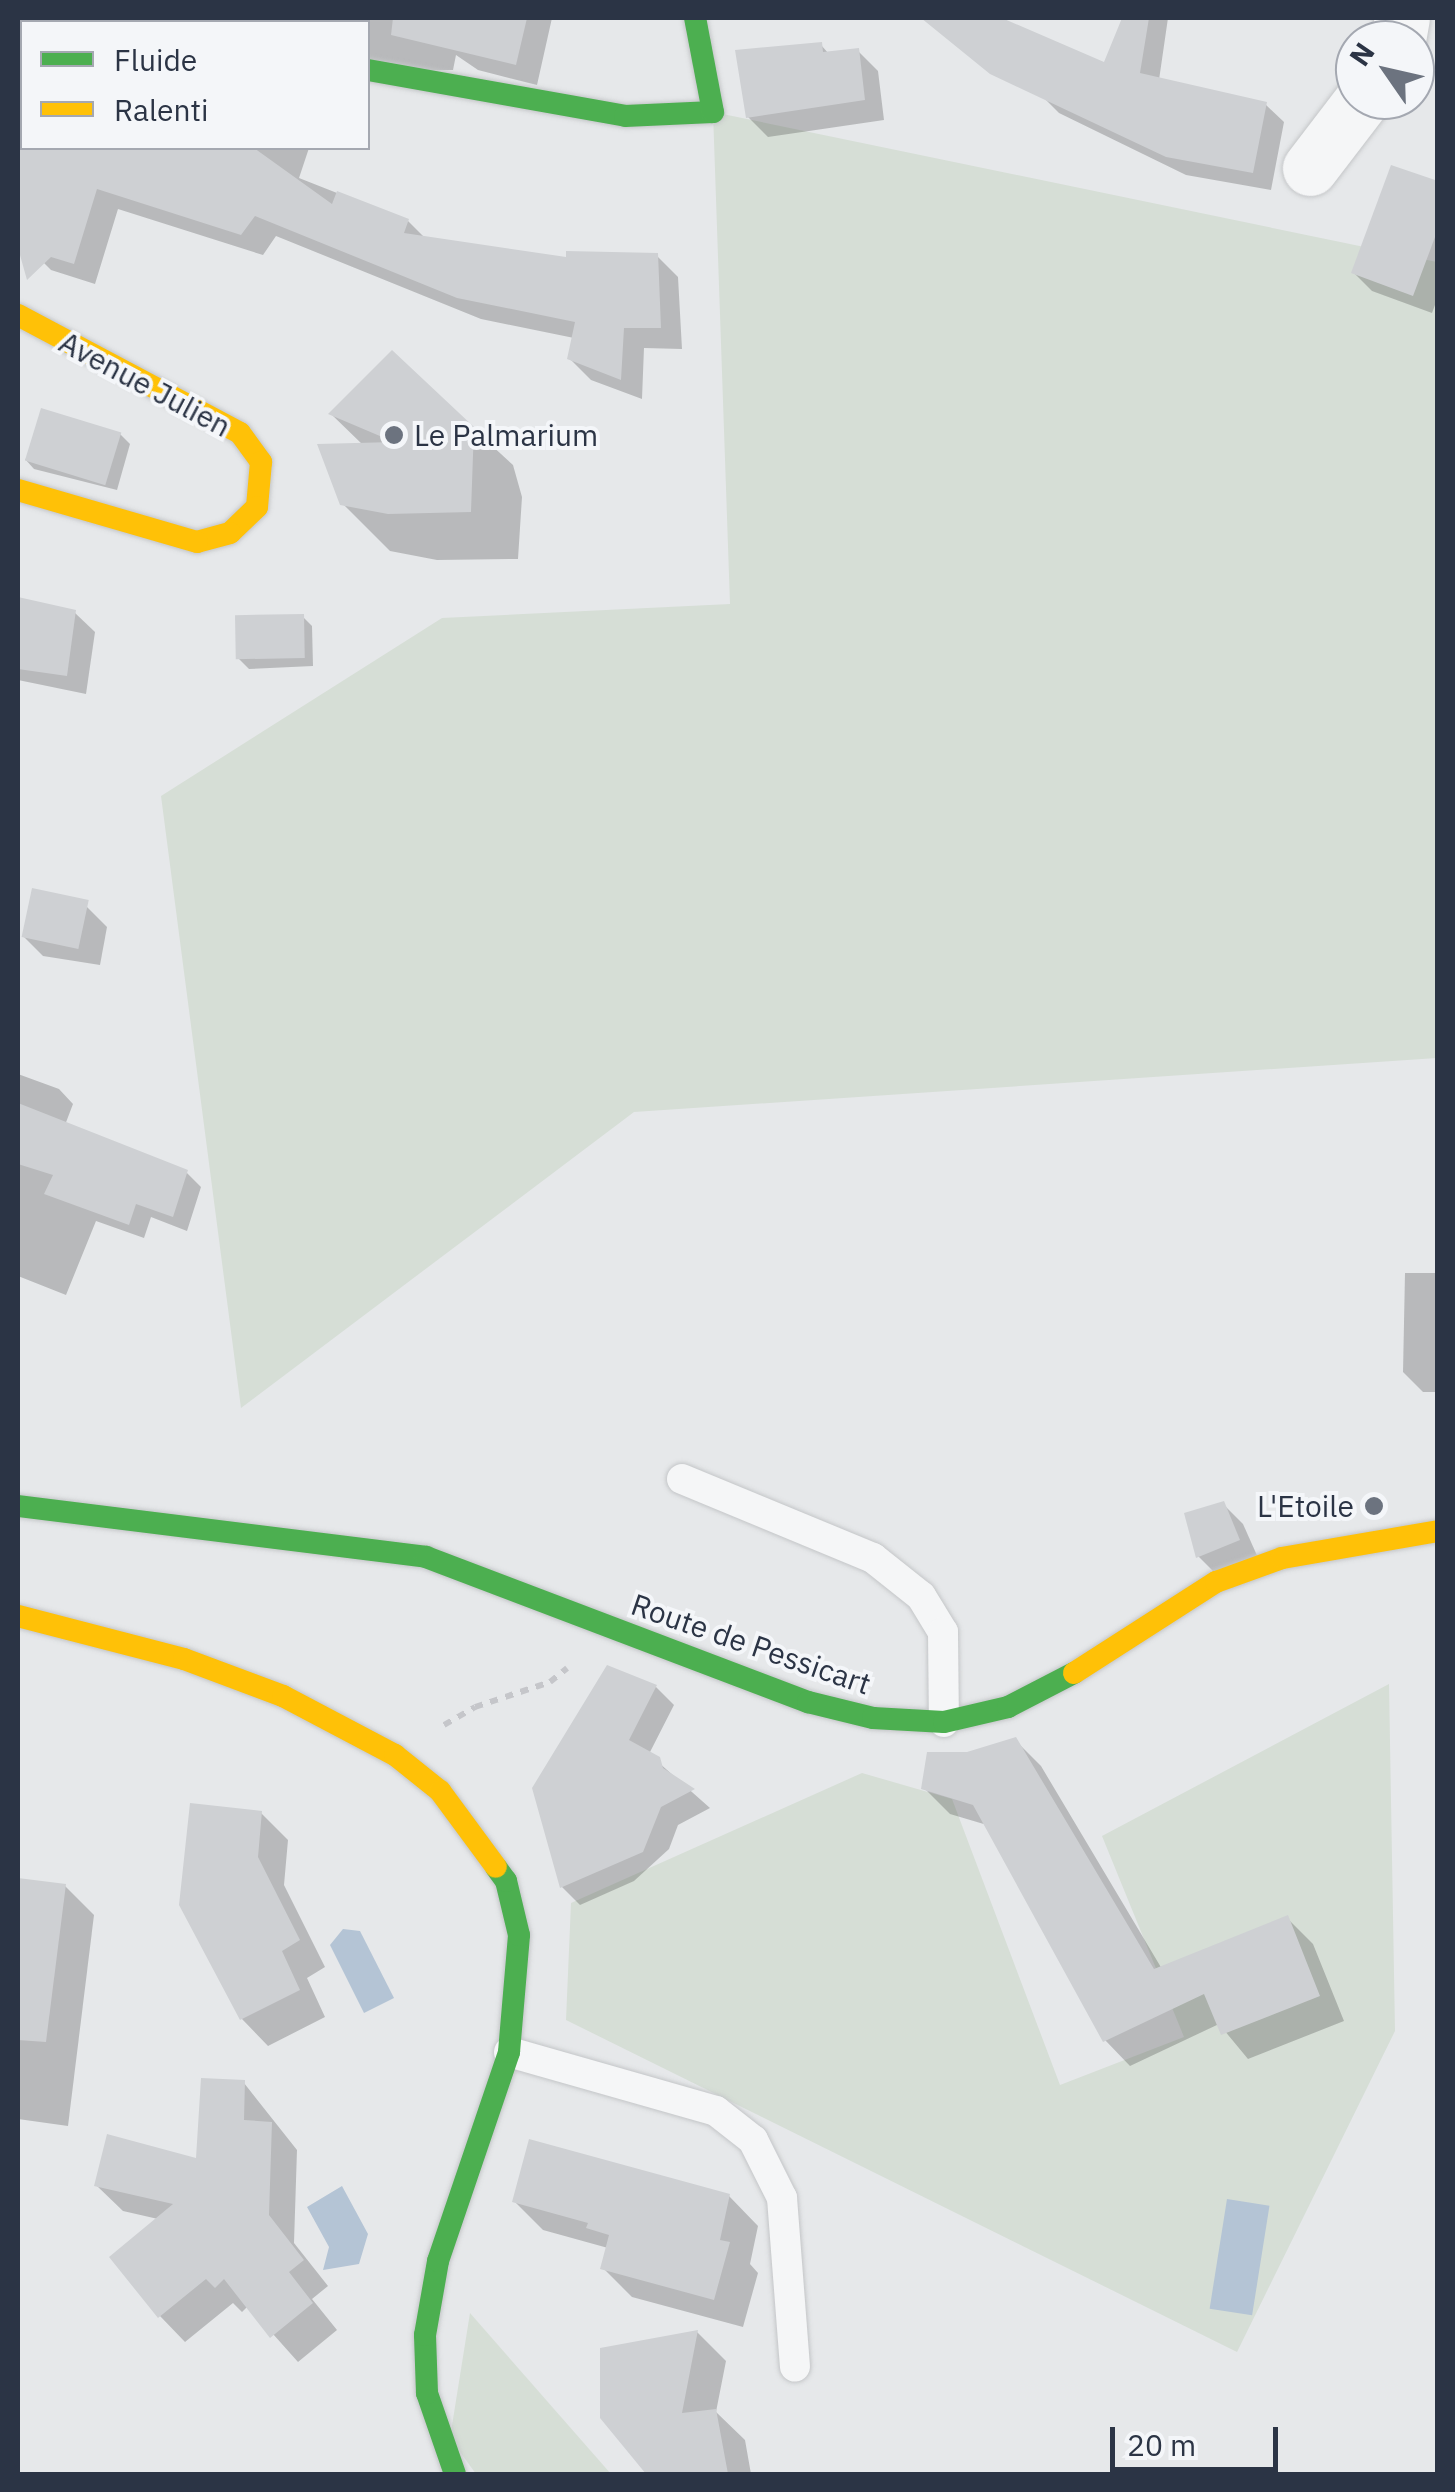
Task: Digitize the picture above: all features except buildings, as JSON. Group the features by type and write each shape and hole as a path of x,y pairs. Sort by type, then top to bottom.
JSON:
{"street":[{"path":"370,70 625,116 713,112 695,18"},
{"path":"1310,168 1347,120"},
{"name":"Avenue Julien","path":"18,316 240,434 260,462 257,507 230,533 197,542 18,490"},
{"name":"Route de Pessicart","path":"18,1506 426,1556 808,1702 873,1718 944,1722 1008,1707 1050,1688 1216,1582 1282,1558 1438,1531"},
{"path":"18,1616 200,1665 283,1696 395,1755 440,1791 506,1881 519,1935 508,2052 438,2261 424,2334 428,2394 455,2474"}],"lane":[{"path":"682,1479 874,1558 921,1596 943,1632 944,1722"},
{"path":"508,2052 716,2110 753,2140 782,2198 795,2367"}],"path":[{"path":"395,1755 475,1707 550,1682 615,1630"}],"shaded area":[{"path":"713,112 1437,262 1437,1058 634,1112 241,1408 161,796 442,618 730,604"},
{"path":"1389,1684 1395,2031 1237,2352 566,2020 571,1903 862,1773 952,1799 1060,2085 1184,2037 1102,1836"},
{"path":"470,2313 611,2474 476,2474 450,2438"}],"water":[{"path":"343,1929 360,1931 394,1998 364,2013 330,1945"},
{"path":"342,2186 368,2234 359,2264 323,2270 329,2247 307,2207"},
{"path":"1227,2199 1269,2206 1252,2315 1210,2309"}],"traffic: fast":[{"path":"370,70 625,116 713,112 695,18"},
{"path":"18,1506 426,1557 808,1702 873,1718 944,1722 1008,1707 1074,1673"},
{"path":"455,2474 427,2393 425,2335 438,2261 509,2052 519,1935 506,1881 496,1867"}],"traffic: slow":[{"path":"18,315 240,433 261,462 257,507 230,533 197,542 18,490"},
{"path":"1074,1673 1216,1582 1282,1558 1438,1531"},
{"path":"18,1616 184,1659 283,1696 395,1755 440,1791 496,1867"}],"place":[{"name":"Le Palmarium","path":"394,435"},
{"name":"L'Etoile","path":"1374,1506"}]}
